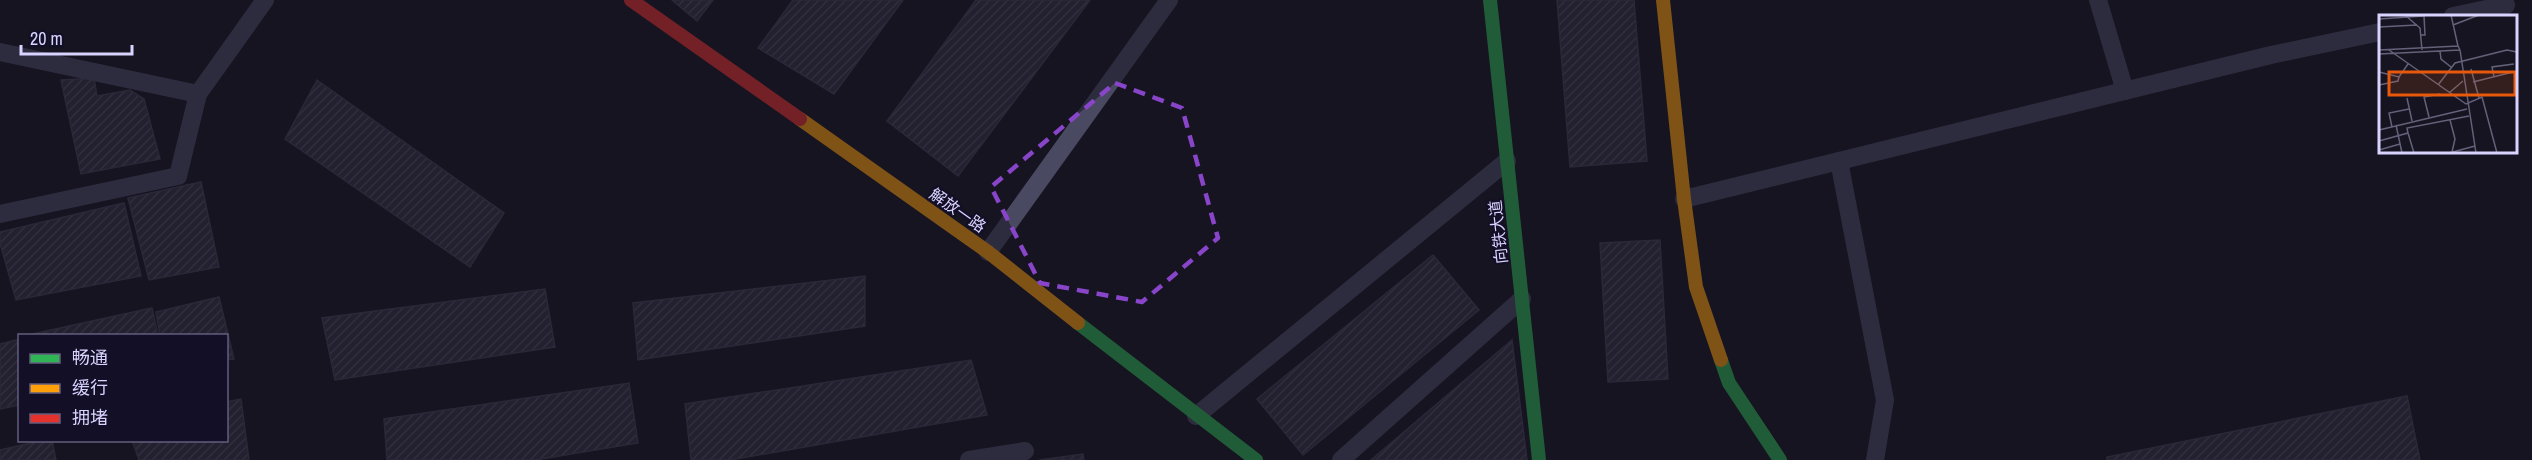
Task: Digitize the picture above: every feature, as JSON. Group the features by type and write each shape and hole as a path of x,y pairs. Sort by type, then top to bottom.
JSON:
{"street":[{"name":"解放一路","path":"631,0 988,252 1196,416 1256,460"},
{"name":"向铁大道","path":"1490,0 1539,460"},
{"path":"1663,0 1684,199 1696,287 1729,383 1780,460"}],"lane":[{"path":"0,214 178,176 198,94 265,0"},
{"path":"988,252 1169,0"},
{"path":"2098,0 2125,91"},
{"path":"2458,15 2506,5"},
{"path":"1684,199 2125,91 2379,32"},
{"path":"0,52 198,94"},
{"path":"1196,416 1507,161"},
{"path":"1839,161 1885,400 1875,460"},
{"path":"1341,460 1522,299"},
{"path":"969,460 1024,451"}],"highlighted area":[{"path":"1115,83 1182,108 1218,238 1142,302 1040,283 991,187"}],"building":[{"path":"672,0 713,0 697,21"},
{"path":"793,0 903,0 834,94 758,48"},
{"path":"976,0 1090,0 958,176 887,121"},
{"path":"1557,0 1634,0 1647,161 1570,167"},
{"path":"94,78 97,96 130,90 144,99 160,159 81,174 61,80"},
{"path":"317,80 504,213 470,267 285,139"},
{"path":"201,182 219,267 149,280 128,198"},
{"path":"124,203 141,276 16,300 0,243 0,232"},
{"path":"1660,240 1668,379 1608,382 1600,243"},
{"path":"1433,255 1479,310 1303,455 1257,399"},
{"path":"865,276 865,326 638,360 633,303"},
{"path":"545,289 555,347 335,380 322,318"},
{"path":"219,297 228,334 160,334 156,312"},
{"path":"152,308 158,334 33,334"},
{"path":"228,334 234,359 228,360"},
{"path":"18,340 18,405 0,409 0,344"},
{"path":"1512,340 1527,460 1371,460"},
{"path":"971,360 987,415 730,460 691,460 685,404"},
{"path":"629,383 638,443 535,460 387,460 384,419"},
{"path":"2407,396 2420,460 2107,460 2107,457"},
{"path":"241,399 249,460 139,460 133,442 228,442 228,402"},
{"path":"35,442 52,442 56,460 0,460 0,450"},
{"path":"1083,454 1084,460 1039,460"}],"traffic: fast":[{"path":"1490,0 1539,460"},
{"path":"1078,323 1256,460"},
{"path":"1721,360 1729,383 1780,460"}],"traffic: slow":[{"path":"1663,0 1684,199 1696,287 1721,360"},
{"path":"800,119 988,252 1078,323"}],"traffic: jam":[{"path":"631,0 800,119"}]}
